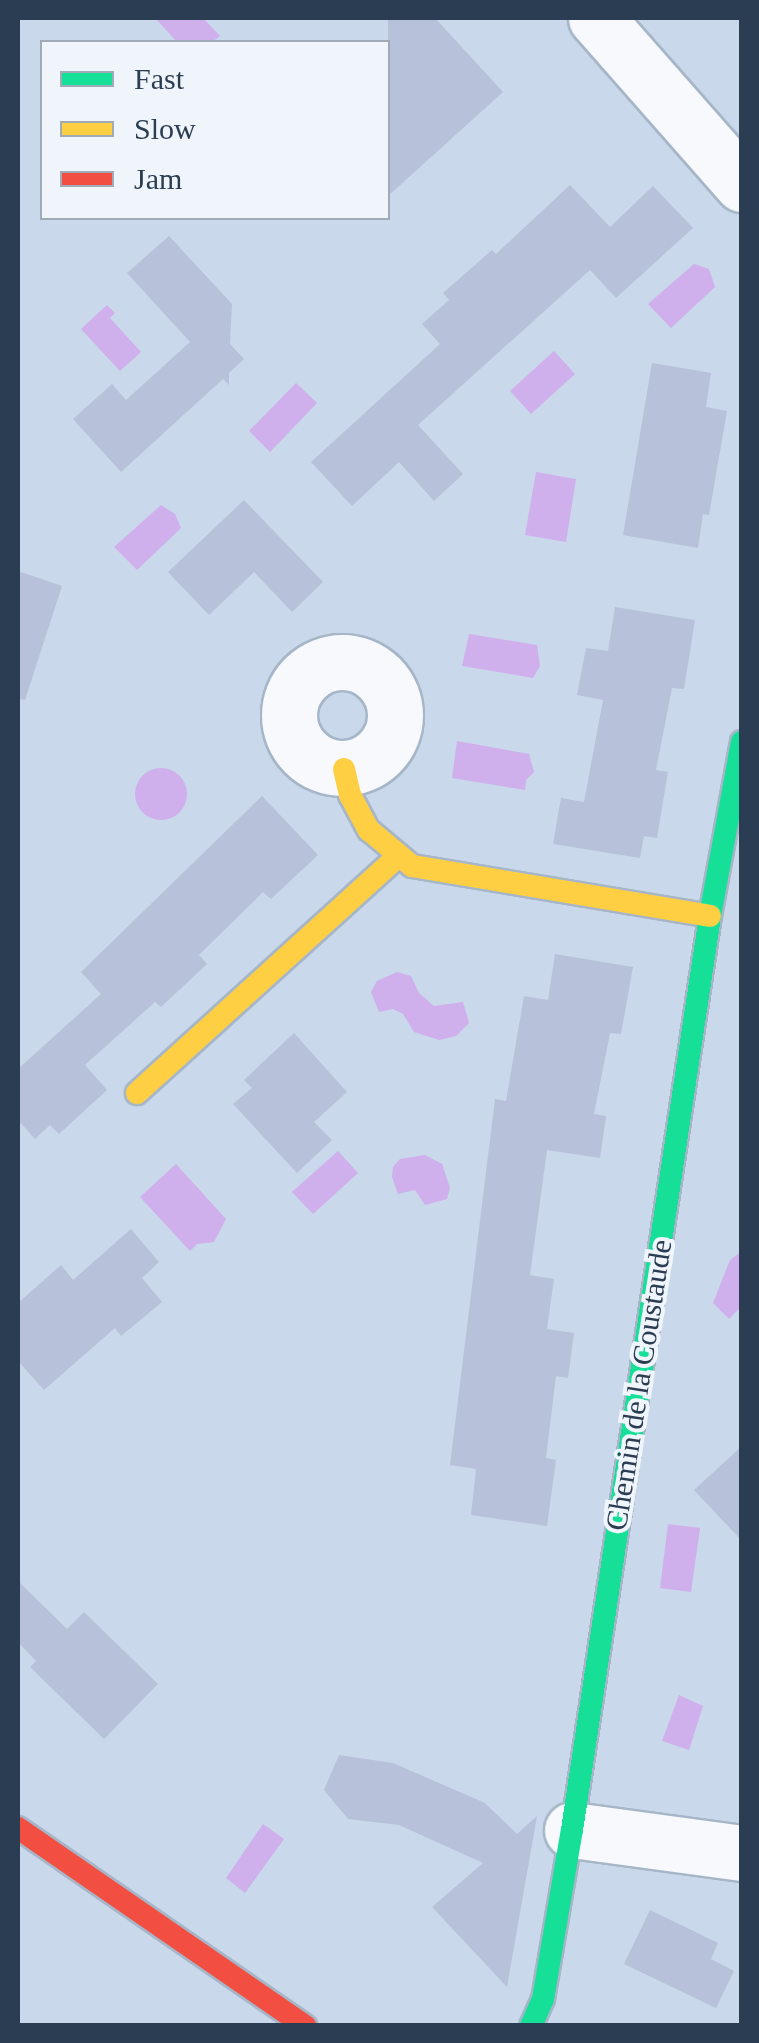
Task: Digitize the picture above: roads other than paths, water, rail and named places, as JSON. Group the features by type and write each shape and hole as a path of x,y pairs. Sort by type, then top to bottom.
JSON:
{"street":[{"path":"596,18 742,184"},
{"name":"Chemin de la Coustaude","path":"531,2026 543,2000 572,1830 710,916 742,742"},
{"path":"344,769 350,796 369,830 412,866 710,916"},
{"path":"137,1093 398,856"},
{"path":"18,1828 304,2026"},
{"path":"572,1830 742,1853"}]}
